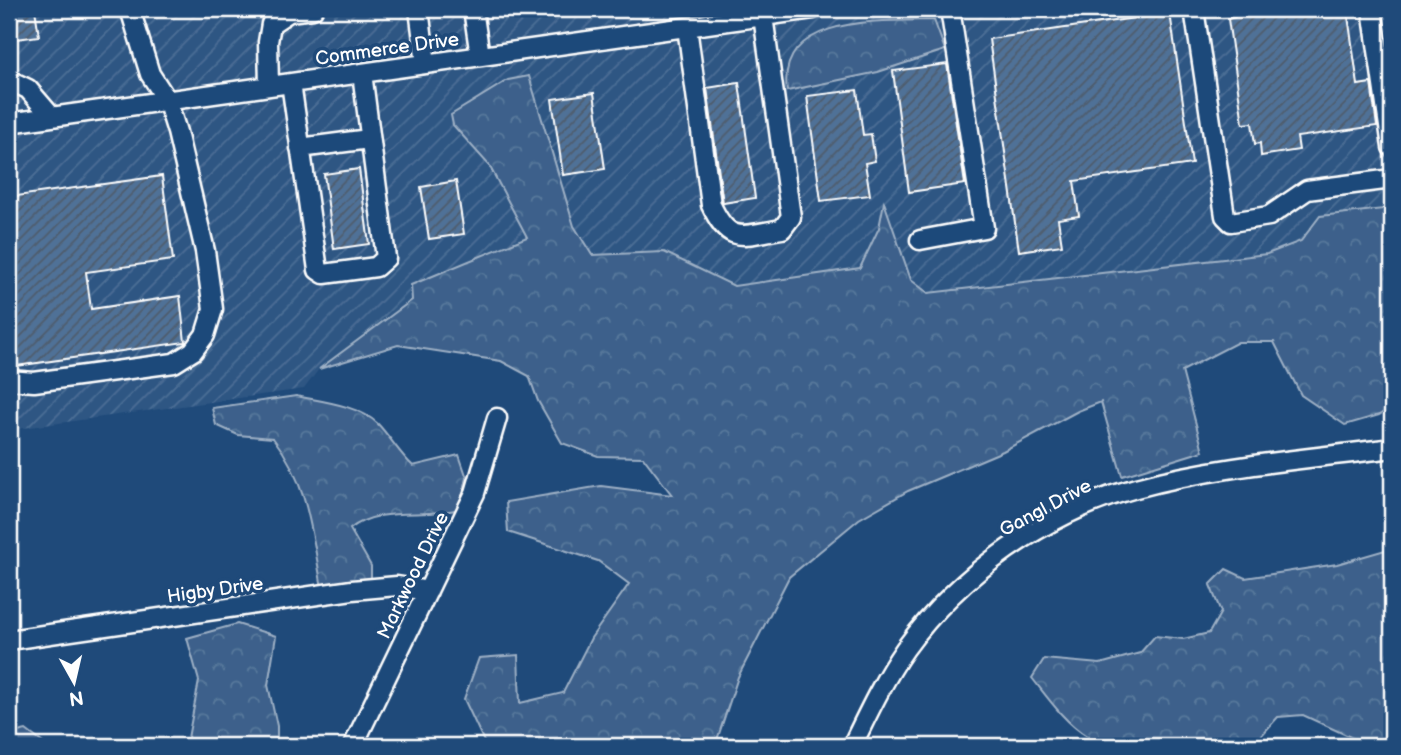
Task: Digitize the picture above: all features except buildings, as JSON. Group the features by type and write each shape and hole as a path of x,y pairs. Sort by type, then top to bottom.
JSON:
{"street":[{"path":"9,380 34,382 174,363 193,351 205,335 213,309 205,251 167,100 150,74 130,9"},
{"path":"269,86 268,42 271,24 289,12 313,9"},
{"path":"419,9 426,64"},
{"path":"473,9 480,57"},
{"name":"Commerce Drive","path":"9,124 687,27 718,15 763,16 813,9"},
{"path":"920,240 984,228 950,9"},
{"path":"1194,9 1225,216 1231,222 1269,216 1307,190 1392,179"},
{"path":"1372,9 1392,147"},
{"path":"687,27 711,205 722,228 736,236 782,229 791,217 763,16"},
{"path":"291,83 318,270 324,274 376,267 386,258 362,73"},
{"path":"9,80 28,89 52,117"},
{"path":"300,148 369,139"},
{"name":"Markwood Drive","path":"353,746 475,493 496,418"},
{"name":"Gangl Drive","path":"852,746 888,676 933,614 996,558 1055,520 1109,496 1161,482 1392,448"},
{"name":"Higby Drive","path":"9,640 352,590 397,586 428,591"}],"shaded area":[{"path":"9,9 1392,9 1392,235 1267,254 928,293 911,280 860,268 734,286 664,252 592,255 412,300 319,369 304,389 9,430"}],"green space":[{"path":"934,20 945,50 878,72 787,91 788,66 798,48 815,35 838,27 863,23"},
{"path":"529,76 574,226 592,255 664,252 734,286 860,268 879,228 884,202 911,280 928,293 1267,254 1301,241 1320,216 1392,208 1392,407 1379,415 1345,425 1301,395 1274,342 1238,342 1182,371 1203,451 1122,476 1101,402 1078,411 1003,451 908,491 859,519 789,577 738,677 715,746 486,746 464,699 479,658 518,655 520,703 563,693 591,638 629,584 598,561 508,532 506,502 601,486 672,495 643,457 598,456 562,443 538,401 529,376 501,361 398,345 319,369 412,300 411,285 527,237 489,165 453,125 451,115 508,80"},
{"path":"296,396 361,412 378,424 413,466 459,455 467,478 459,509 375,517 350,529 371,566 371,581 322,588 307,509 285,455 273,438 238,435 216,425 212,408"},
{"path":"1392,548 1392,746 1370,746 1303,715 1278,717 1252,746 1120,745 1087,736 1071,724 1032,678 1044,659 1100,664 1140,653 1155,636 1183,639 1209,633 1221,612 1210,585 1226,569 1245,578 1337,564"},
{"path":"237,624 276,636 268,685 277,726 277,746 165,746 188,738 199,681 187,638"},
{"path":"26,730 47,746 9,746 9,734"}]}
